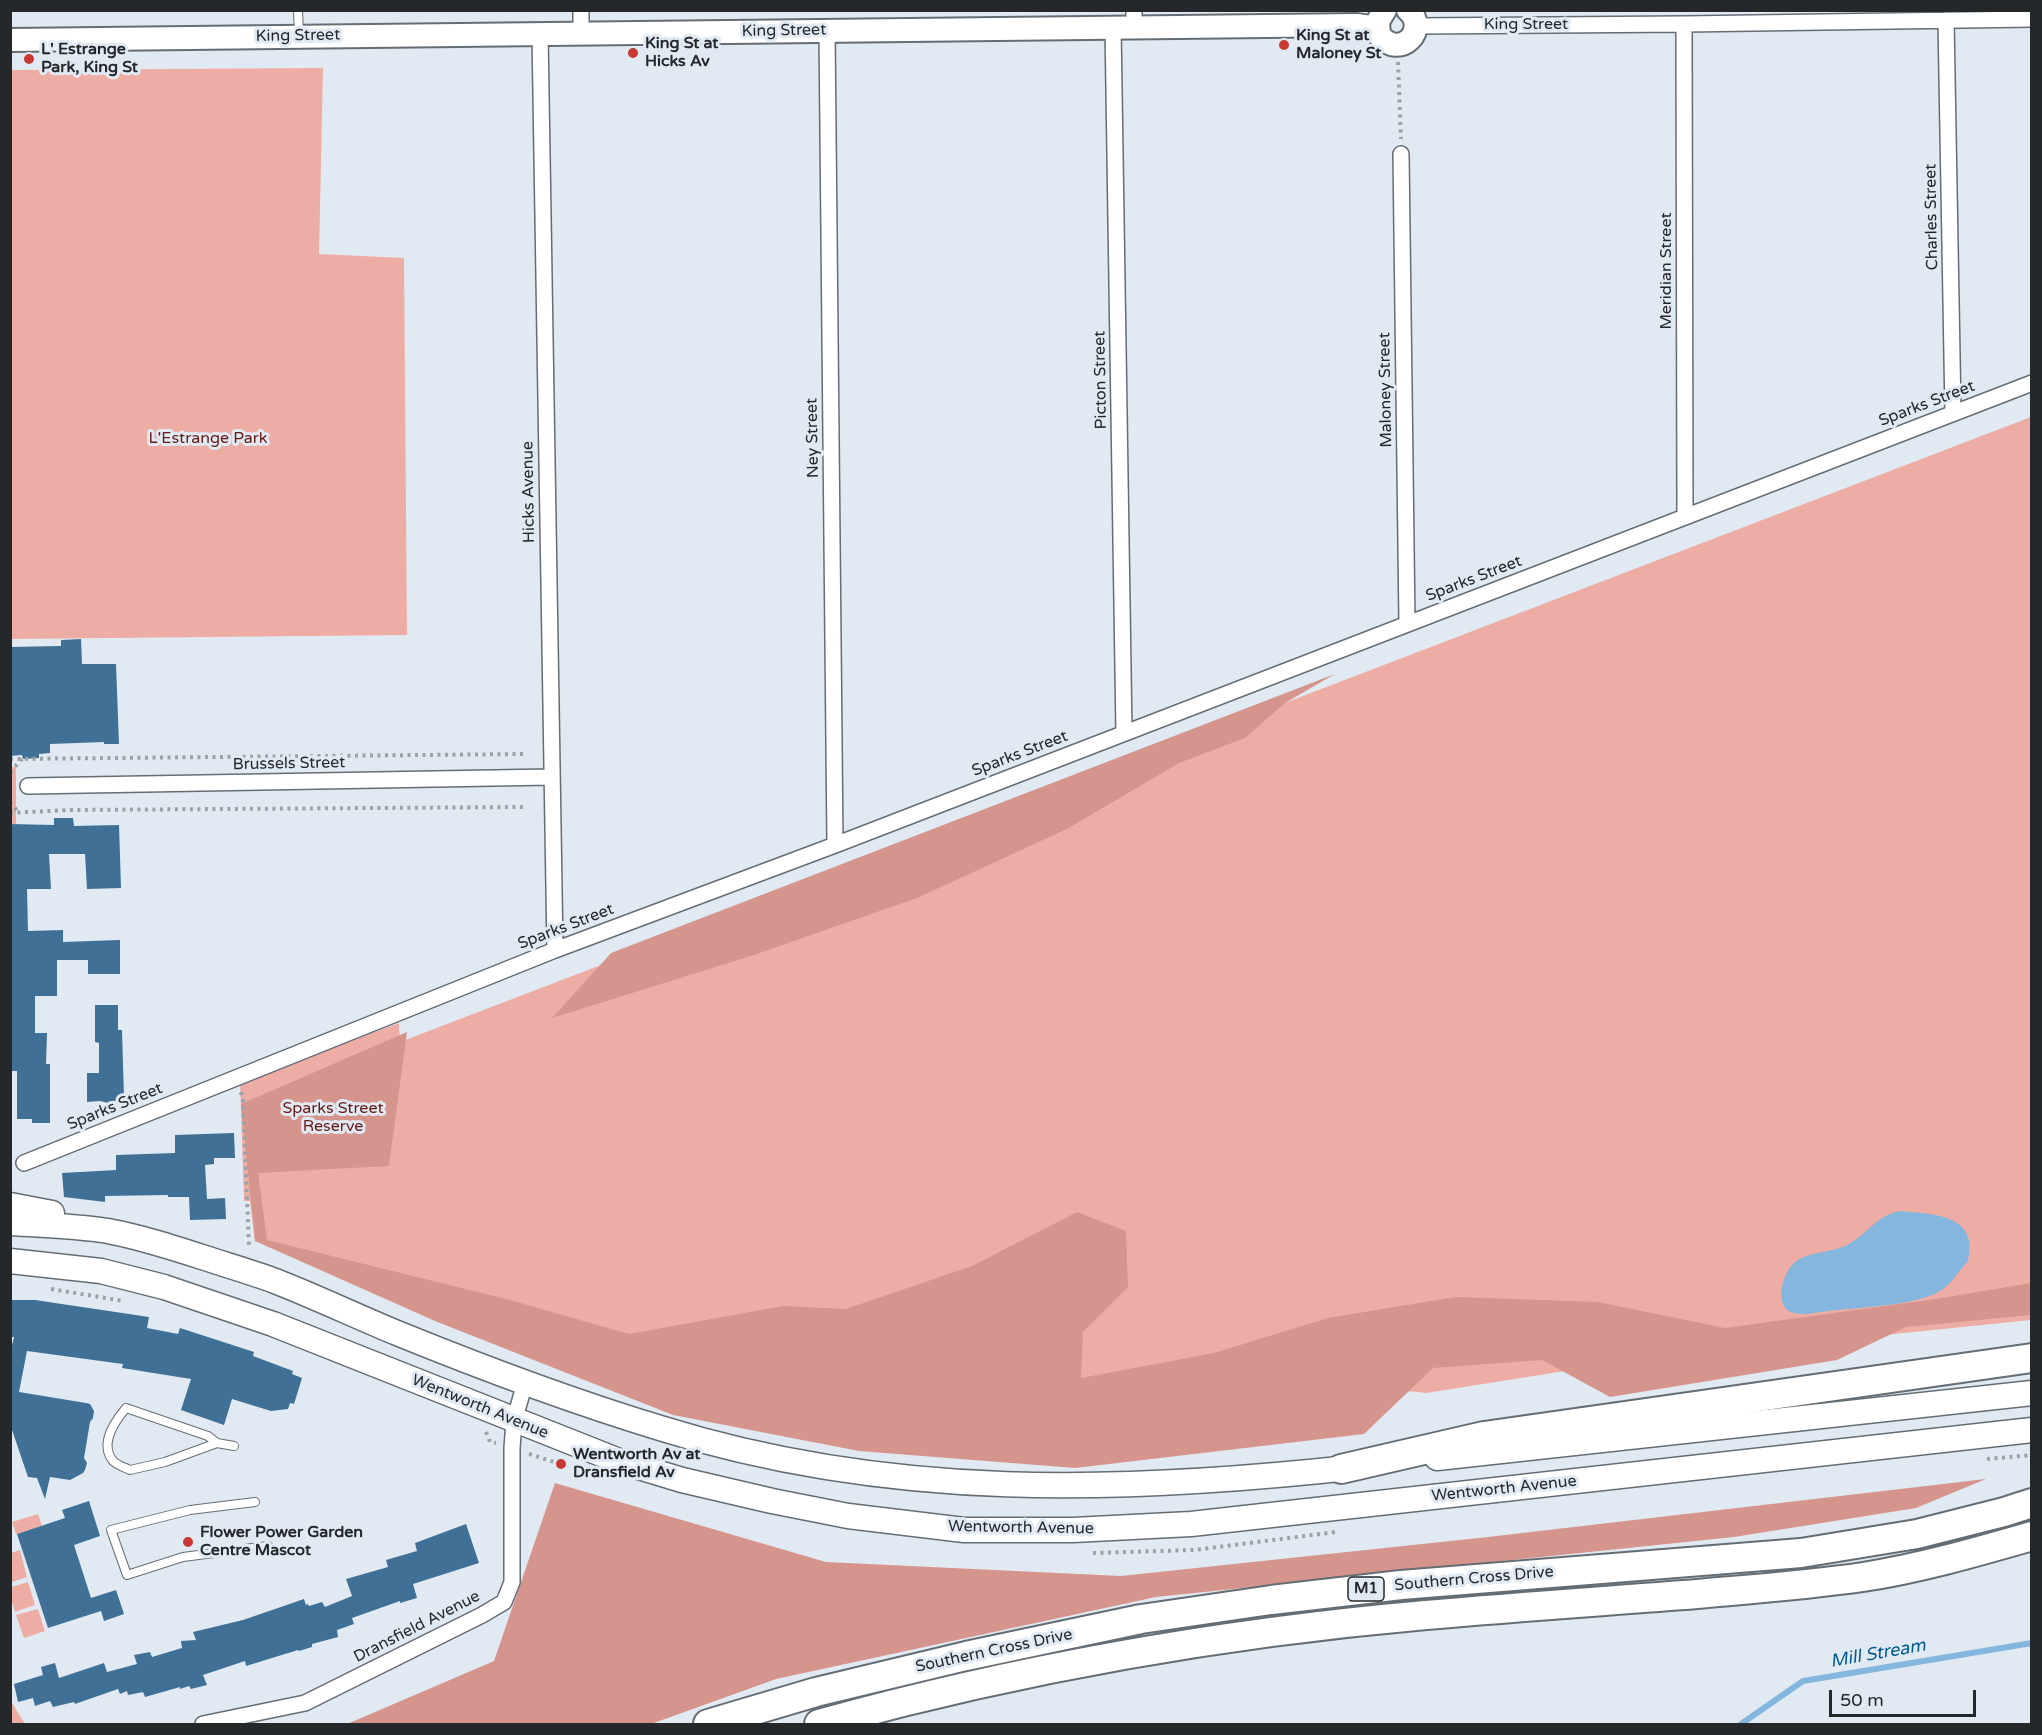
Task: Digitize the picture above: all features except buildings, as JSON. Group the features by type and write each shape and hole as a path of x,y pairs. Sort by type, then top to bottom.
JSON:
{"highway":[{"path":"1341,1468 1484,1436 2031,1358"},
{"name":"Southern Cross Drive","path":"708,1725 816,1692 943,1661 1142,1619 1271,1600 1401,1585 1801,1553 1917,1534 2031,1503"},
{"name":"Southern Cross Drive","path":"819,1725 891,1704 1065,1665 1234,1637 1424,1616 1749,1590 1862,1577 1930,1564 2031,1536"}],"main road":[{"path":"1381,19 1384,40 1391,45 1398,45 1411,39 1412,18"},
{"name":"King Street","path":"10,40 540,33 581,22 827,30 1127,21 1357,25 1381,19"},
{"path":"10,1205 59,1214 106,1231 155,1242 273,1280 395,1332 525,1383 658,1428 733,1450 824,1468 912,1480 984,1485 1053,1486 1178,1482 1341,1468 2031,1393"},
{"path":"10,1223 106,1231"},
{"name":"Wentworth Avenue","path":"10,1261 101,1271 164,1287 273,1324 619,1461 682,1480 772,1502 848,1516 964,1530 1074,1530 1191,1524 2031,1430"}],"street":[{"name":"King Street","path":"1412,18 1684,24 1859,16 1946,20 2031,19"},
{"name":"Charles Street","path":"1946,20 1953,413"},
{"name":"Picton Street","path":"1124,733 1127,21"},
{"name":"Meridian Street","path":"1684,24 1685,517"},
{"name":"Ney Street","path":"827,30 835,845"},
{"name":"Hicks Avenue","path":"540,33 555,950"},
{"name":"Maloney Street","path":"1401,154 1407,624"},
{"name":"Sparks Street","path":"24,1163 555,950 835,845 2031,383"},
{"name":"Brussels Street","path":"28,786 551,777"},
{"name":"Dransfield Avenue","path":"203,1725 305,1703 504,1602 512,1582 514,1421 525,1383"}],"lane":[{"path":"298,10 299,36"},
{"path":"217,1443 165,1462 130,1470 113,1461 109,1449 111,1428 126,1408 208,1436 217,1443 234,1446"},
{"path":"255,1502 190,1510 111,1530 127,1575 183,1557 268,1546"}],"path":[{"path":"1398,61 1401,154"},
{"path":"10,759 525,754"},
{"path":"10,772 22,759"},
{"path":"10,802 19,813"},
{"path":"10,813 92,810 527,807"},
{"path":"240,1088 243,1100 249,1247"},
{"path":"46,1288 131,1302"},
{"name":"Wentworth Avenue","path":"475,1428 486,1432 490,1442"}],"green space":[{"name":"L'Estrange Park","path":"323,68 319,254 404,258 407,635 11,639 11,70"},
{"name":"Sparks Street Reserve","path":"2031,417 2031,1320 1629,1361 1426,1393 1300,1380 701,1391 255,1241 250,1201 244,1201 240,1082 399,1023 400,1042"},
{"path":"1335,674 1285,703 1245,738 1179,763 1067,829 917,898 754,955 552,1018 611,953"},
{"path":"11,767 16,767 16,824 11,824"},
{"name":"Sparks Street Reserve","path":"407,1032 389,1166 258,1173 267,1240 510,1300 629,1334 783,1306 846,1309 972,1266 1077,1212 1126,1231 1128,1287 1083,1332 1081,1378 1214,1353 1328,1318 1456,1297 1598,1302 1725,1328 1936,1299 2031,1283 2031,1315 1906,1327 1837,1360 1610,1397 1542,1360 1433,1368 1364,1434 1075,1468 859,1451 673,1415 435,1321 255,1241 241,1104"},
{"path":"1986,1479 1916,1508 1734,1537 1156,1597 776,1679 651,1724 347,1724 494,1661 555,1483 826,1562 1121,1576 1488,1537"},
{"path":"38,1514 42,1526 16,1534 12,1522"},
{"path":"20,1550 27,1577 12,1582 11,1553"},
{"path":"28,1582 35,1605 15,1612 11,1599 11,1587"},
{"path":"38,1609 45,1631 24,1638 16,1615"},
{"path":"11,1701 25,1724 11,1724"}],"water":[{"path":"1901,1211 1948,1219 1957,1223 1968,1237 1970,1246 1968,1261 1944,1288 1928,1297 1895,1304 1808,1314 1793,1313 1786,1309 1782,1298 1783,1284 1788,1271 1795,1262 1807,1256 1847,1245 1885,1216"}],"waterway":[{"name":"Mill Stream","path":"1741,1724 1803,1681 2032,1643"}],"place":[{"name":"King St at Maloney St","path":"1284,45"},
{"name":"King St at Hicks Av","path":"633,53"},
{"name":"L' Estrange Park, King St","path":"29,59"},
{"name":"Wentworth Av at Dransfield Av","path":"561,1464"},
{"name":"Flower Power Garden Centre Mascot","path":"188,1542"}]}
